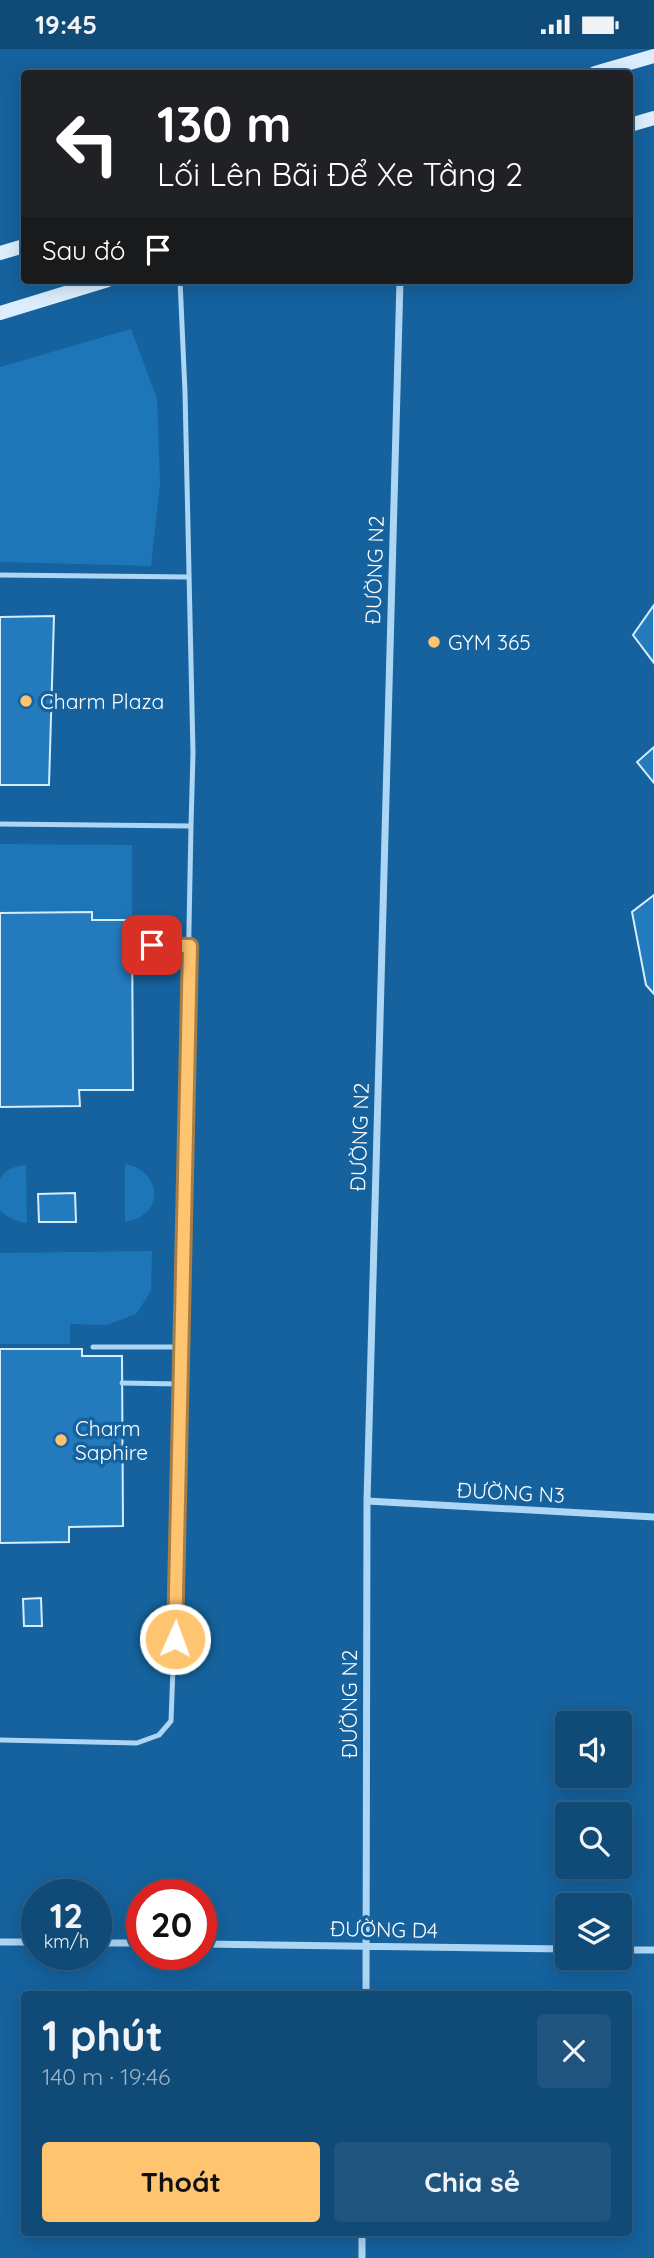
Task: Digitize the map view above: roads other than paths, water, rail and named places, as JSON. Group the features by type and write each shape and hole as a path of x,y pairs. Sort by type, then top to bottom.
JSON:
{"main road":[{"path":"605,70 654,56"},
{"path":"633,124 654,118"},
{"path":"0,253 21,247"},
{"path":"0,313 95,284"}],"street":[{"name":"ĐƯỜNG N2","path":"366,1991 367,1500 400,284"},
{"name":"ĐƯỜNG N3","path":"367,1500 654,1517"},
{"path":"0,1942 21,1942"},
{"name":"ĐƯỜNG D4","path":"217,1944 555,1949"},
{"path":"632,1950 654,1950"},
{"path":"362,2236 362,2258"}],"lane":[{"path":"0,1739 137,1743 159,1735 171,1721 174,1690 193,753 180,284"},
{"path":"0,575 189,577"},
{"path":"0,824 191,826"},
{"path":"132,944 190,946"},
{"path":"93,1347 181,1347"},
{"path":"122,1383 180,1384"}],"place":[{"name":"GYM 365","path":"434,642"},
{"name":"Charm Plaza","path":"26,701"},
{"name":"Charm Saphire","path":"61,1440"}]}
